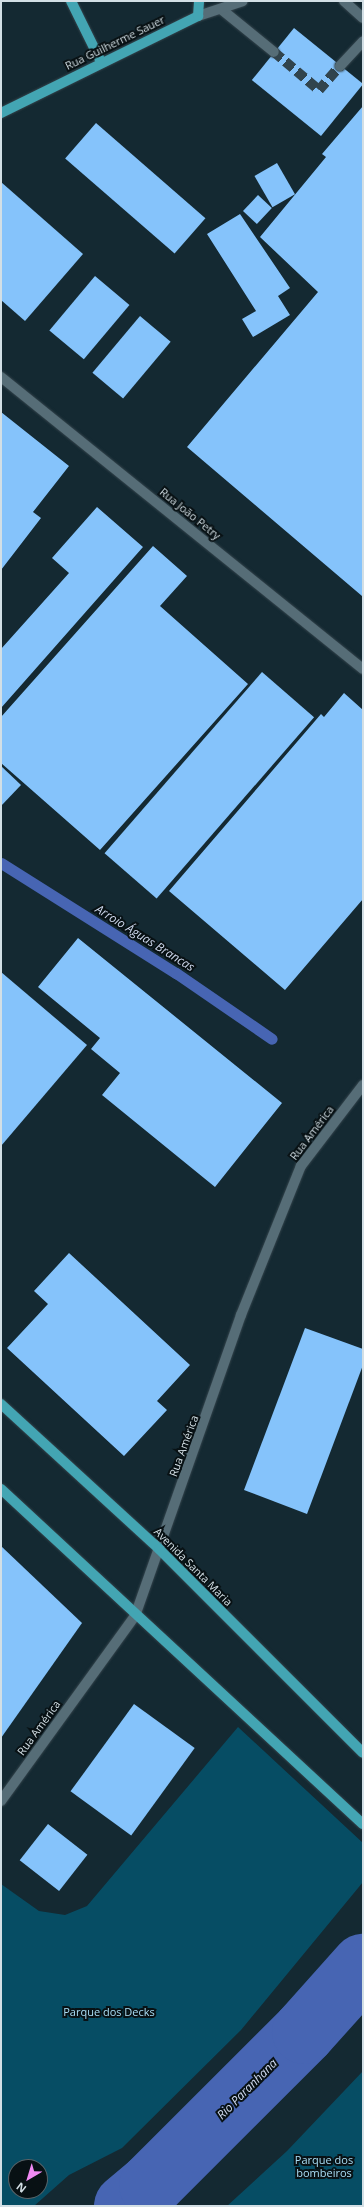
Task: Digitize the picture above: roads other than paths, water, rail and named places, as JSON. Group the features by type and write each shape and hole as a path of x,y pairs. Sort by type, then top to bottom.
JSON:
{"main road":[{"path":"71,1 101,62"},
{"path":"198,16 199,1"},
{"name":"Rua Guilherme Sauer","path":"1,113 101,62 198,16"},
{"name":"Avenida Santa Maria","path":"1,1404 159,1549 363,1753"},
{"path":"1,1489 135,1616 363,1824"}],"street":[{"name":"Rua Guilherme Sauer","path":"198,16 243,1"},
{"path":"344,1 363,18"},
{"path":"221,9 274,52"},
{"path":"340,66 363,41"},
{"name":"Rua João Petry","path":"1,377 363,670"},
{"name":"Rua América","path":"1,1801 135,1616 241,1315 301,1166 363,1085"}],"waterway":[{"name":"Arroio Águas Brancas","path":"1,863 176,973 272,1039"},
{"name":"Rio Paranhana","path":"126,2206 151,2185 304,2032 363,1966"}],"tunnel":[{"path":"274,52 319,90 340,66"}],"park label":[{"name":"Parque dos Decks","path":"109,2012"},
{"name":"Parque dos bombeiros","path":"324,2167"}]}
